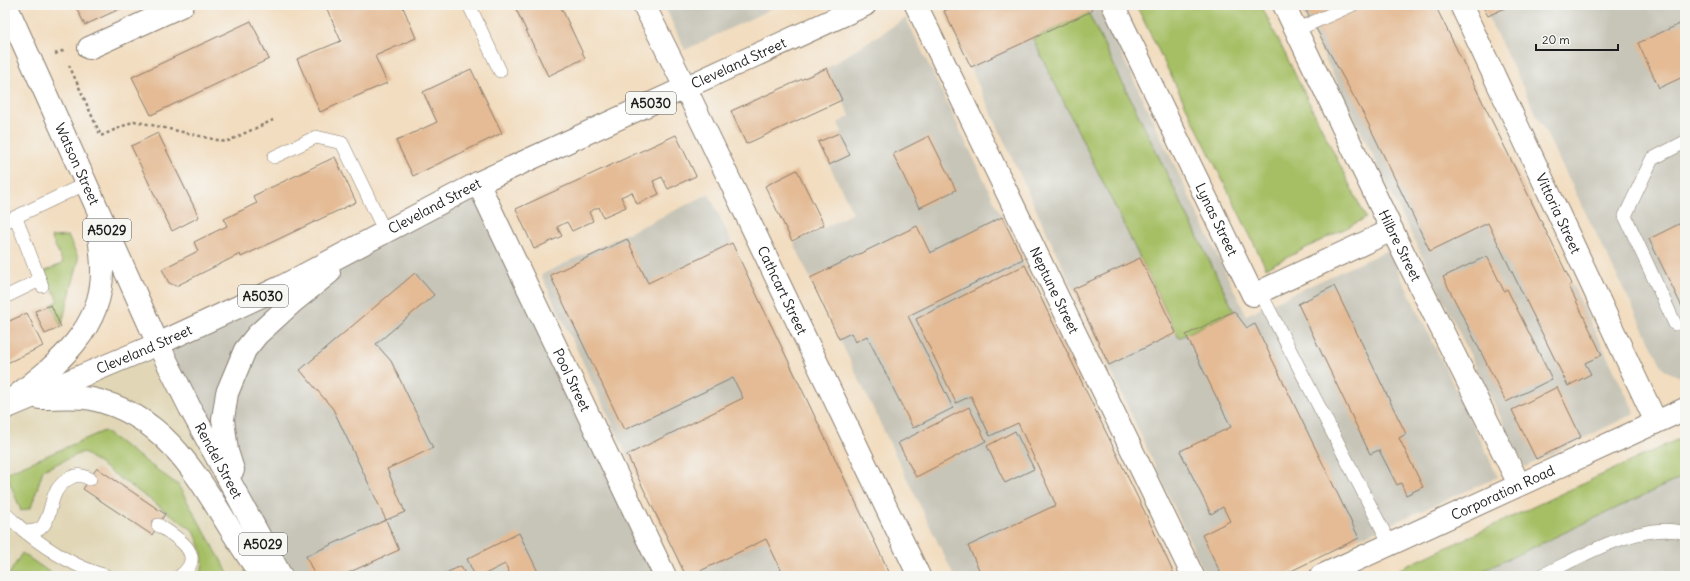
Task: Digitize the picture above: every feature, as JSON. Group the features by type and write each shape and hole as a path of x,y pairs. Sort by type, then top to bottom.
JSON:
{"street":[{"name":"Watson Street","path":"6,5 158,344"},
{"path":"89,48 183,5"},
{"name":"Cathcart Street","path":"644,5 685,87 919,576"},
{"name":"Cleveland Street","path":"5,407 158,344 281,287 478,183 865,5"},
{"name":"Neptune Street","path":"916,5 1192,576"},
{"name":"Lynas Street","path":"1113,5 1253,295 1260,292"},
{"name":"Hilbre Street","path":"1284,5 1392,230 1519,484"},
{"name":"Vittoria Street","path":"1461,5 1656,422"},
{"name":"Pool Street","path":"478,183 665,576"},
{"path":"5,407 56,362 76,342 93,317 100,293 102,271 96,204"},
{"path":"1260,292 1392,230"},
{"path":"246,511 227,451 223,419 227,393 236,368 245,350 258,335 293,302 366,243"},
{"name":"Rendel Street","path":"158,344 190,408 281,576"},
{"path":"30,398 91,399 121,409 148,423 178,451 204,486 247,557 262,576"},
{"name":"Corporation Road","path":"1321,576 1685,409"}],"lane":[{"path":"469,5 500,71"},
{"path":"1296,30 1352,5"},
{"path":"274,157 316,137 342,143 385,232"},
{"path":"1675,324 1625,216 1652,158 1685,142"},
{"path":"5,297 41,283 10,220 86,183"},
{"path":"1260,292 1390,544"},
{"path":"26,532 37,531 43,526 52,499 61,483 72,476 82,475 90,479"},
{"path":"5,513 26,532 57,555 90,572 107,576"},
{"path":"158,525 184,543 189,550 190,560 187,569 180,576"},
{"path":"1541,576 1606,545 1643,532 1678,531 1685,533"}],"path":[{"path":"89,48 66,58 101,136 134,121 226,142 273,120"}],"shaded area":[{"path":"664,5 779,5 685,50"},
{"path":"957,5 1098,5 1246,315 1388,250 1498,477 1359,538 1281,576 1206,576 944,11"},
{"path":"1299,5 1435,5 1635,413 1525,467"},
{"path":"1482,5 1685,5 1685,379 1664,370"},
{"path":"906,18 1175,576 954,576 810,278 794,243 853,213 818,142 842,132 838,123 850,116 827,68"},
{"path":"478,183 666,576 281,576 158,344"},
{"path":"709,194 891,576 686,576 541,275"},
{"path":"158,344 281,576 5,576 5,408"},
{"path":"1685,476 1685,576 1472,576"}],"green space":[{"path":"1136,5 1261,5 1366,218 1266,268"},
{"path":"1088,12 1234,311 1179,338 1033,39"},
{"path":"68,236 78,257 78,263 61,327 51,305 58,301 44,272 63,263 51,237"},
{"path":"104,431 178,485 230,576 200,576 203,559 199,542 194,531 83,452 43,470 31,508 21,511 6,473"},
{"path":"1685,436 1685,476 1472,576 1385,576"},
{"path":"22,553 55,576 8,576"}],"building":[{"path":"75,5 128,5 85,25"},
{"path":"337,5 402,5 416,38 375,56 387,83 320,112 297,59 341,41 327,9"},
{"path":"514,5 560,5 585,58 548,76"},
{"path":"957,5 1090,5 1092,11 971,67 944,11"},
{"path":"1303,5 1435,5 1572,284 1569,286 1602,355 1585,363 1591,374 1568,386 1488,223 1430,251 1364,115"},
{"path":"1482,5 1506,5 1507,7 1488,16"},
{"path":"251,21 269,59 151,115 132,77"},
{"path":"1682,23 1685,29 1685,76 1659,88 1638,43"},
{"path":"827,68 842,100 746,144 731,111"},
{"path":"471,69 502,133 413,176 396,141 437,122 423,92"},
{"path":"158,133 199,217 172,231 131,146"},
{"path":"839,133 850,155 829,165 818,142"},
{"path":"676,135 696,176 668,189 662,177 653,181 659,194 637,204 632,192 625,195 621,197 626,207 603,217 599,207 589,212 593,221 572,231 567,222 557,227 562,236 534,249 516,209"},
{"path":"929,136 956,190 919,208 893,154"},
{"path":"335,157 356,202 241,257 240,254 176,286 169,283 162,269 198,251 194,242 227,226 224,219 257,203 253,196"},
{"path":"797,170 824,225 792,241 765,186"},
{"path":"5,193 8,201 5,202"},
{"path":"1002,217 1023,259 908,316 953,408 913,428 867,336 855,342 851,333 839,339 810,278 917,226 930,253"},
{"path":"1685,221 1685,313 1649,239"},
{"path":"627,239 648,283 732,243 891,576 784,576 766,539 690,576 686,576 627,455 743,398 733,378 624,430 550,275"},
{"path":"1487,256 1504,291 1507,289 1552,379 1506,402 1443,277"},
{"path":"1140,258 1176,333 1109,365 1073,289"},
{"path":"1025,265 1175,576 982,576 968,546 1056,505 1018,423 990,436 971,396 956,403 916,319"},
{"path":"415,273 434,295 376,344 391,361 433,448 387,469 405,512 386,520 333,409 300,370"},
{"path":"1334,286 1406,434 1399,438 1423,487 1406,495 1401,483 1397,485 1379,450 1370,454 1298,304"},
{"path":"51,305 61,327 45,334 35,311"},
{"path":"1234,311 1247,328 1255,324 1359,538 1281,576 1222,576 1202,535 1230,521 1223,507 1211,514 1180,451 1231,427 1186,335"},
{"path":"27,313 43,346 5,364 5,323"},
{"path":"1557,387 1581,437 1536,459 1512,410"},
{"path":"969,407 986,441 916,477 898,443"},
{"path":"1015,431 1034,469 1005,483 987,446"},
{"path":"97,468 165,514 152,535 83,489"},
{"path":"386,520 399,550 341,576 315,576 306,556"},
{"path":"519,533 540,576 511,576 505,564 481,576 475,576 467,559"},
{"path":"461,566 466,576 439,576"}]}
